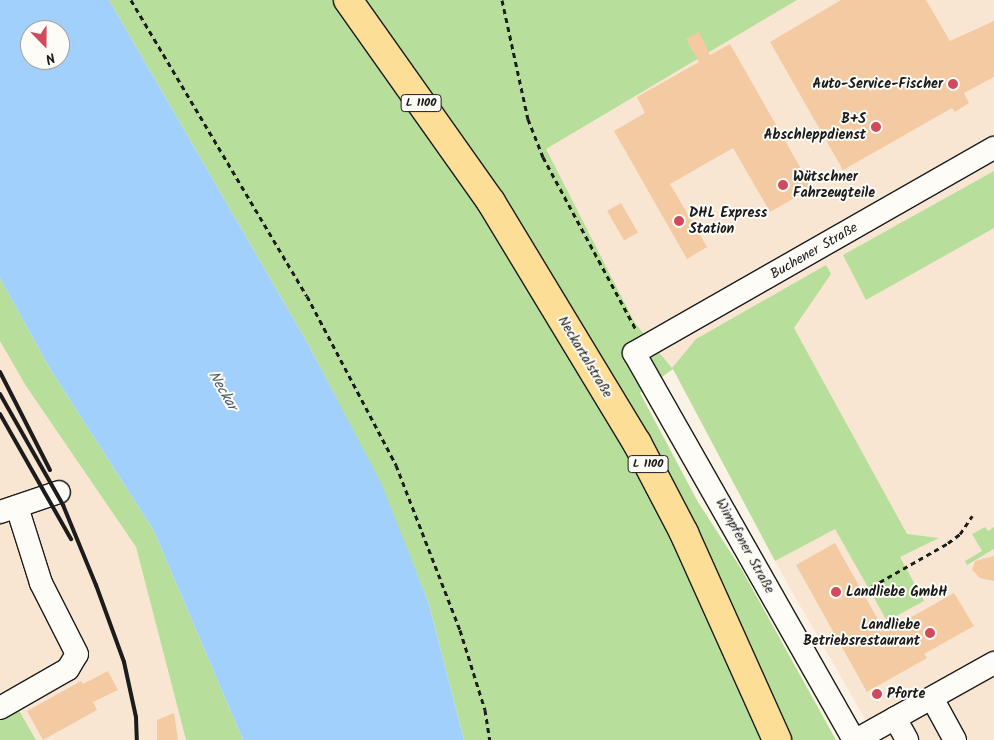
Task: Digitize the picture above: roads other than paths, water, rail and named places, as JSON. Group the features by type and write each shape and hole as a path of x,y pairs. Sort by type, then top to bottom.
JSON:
{"main road":[{"name":"Neckartalstraße","path":"348,0 491,202 637,443 684,533 777,740"}],"street":[{"name":"Buchener Straße","path":"640,350 994,148"},
{"name":"Wimpfener Straße","path":"640,350 855,740"},
{"path":"0,708 68,669 77,654 41,582 8,509 59,492"},
{"path":"855,740 994,663"},
{"path":"932,698 955,740"},
{"path":"895,718 907,740"}],"water":[{"name":"Neckar","path":"0,0 109,0 308,344 381,483 428,601 464,740 243,740 154,531 49,367 0,278"}],"railway":[{"path":"0,372 50,470"},
{"path":"0,394 63,505 96,585 124,662 136,717 137,740"},
{"path":"0,414 71,539"}],"place":[{"name":"Auto-Service-Fischer","path":"953,84"},
{"name":"B+S Abschleppdienst","path":"876,127"},
{"name":"Wütschner Fahrzeugteile","path":"783,185"},
{"name":"DHL Express Station","path":"679,221"},
{"name":"Landliebe GmbH","path":"836,592"},
{"name":"Landliebe Betriebsrestaurant","path":"930,633"},
{"name":"Pforte","path":"877,694"}]}
